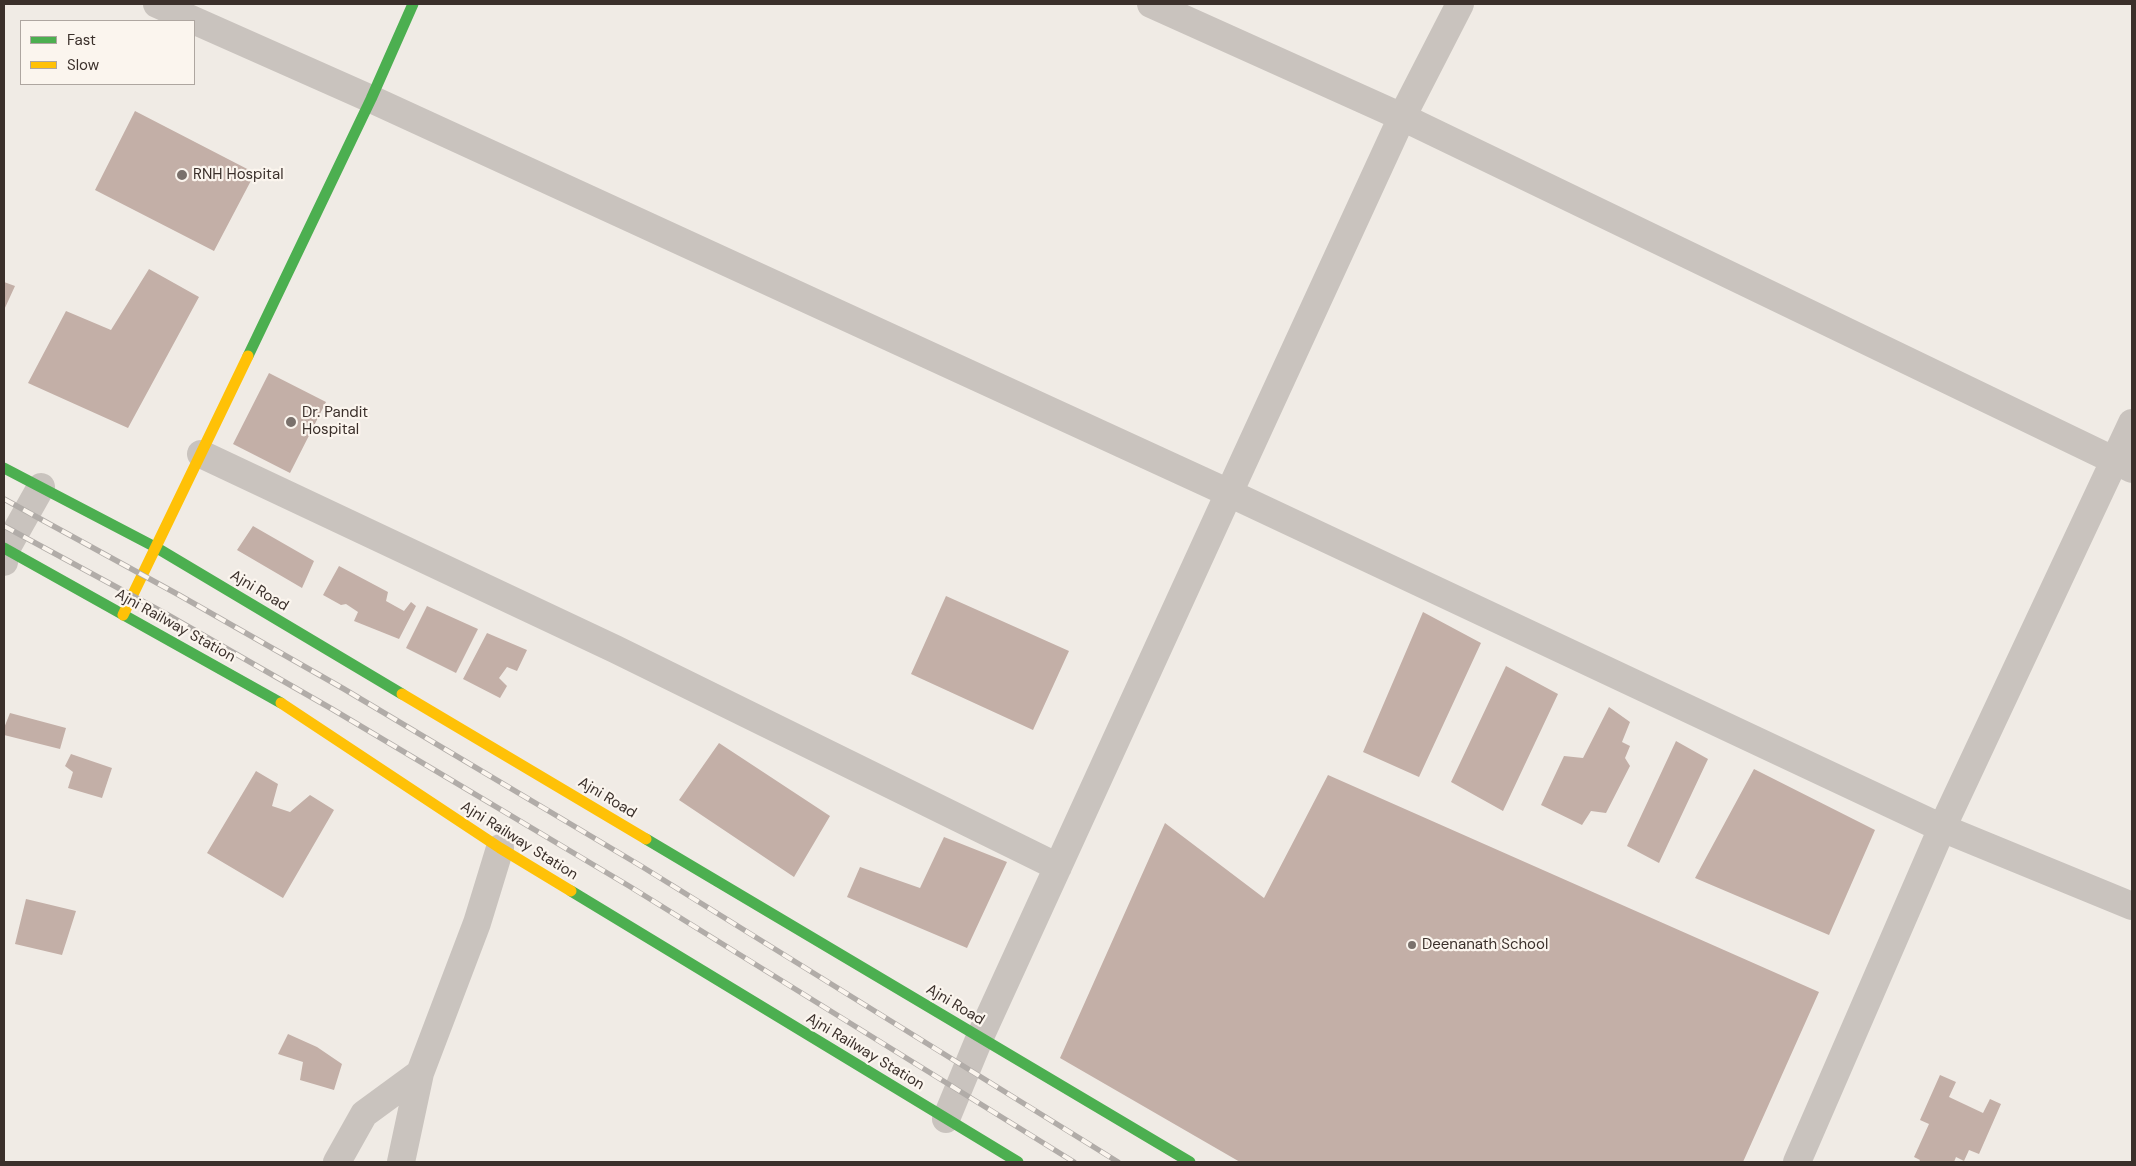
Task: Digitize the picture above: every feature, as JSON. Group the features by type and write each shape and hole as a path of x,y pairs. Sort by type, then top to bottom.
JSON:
{"main road":[{"path":"123,615 157,548 371,99 413,4"},
{"name":"Ajni Road","path":"4,468 157,548 1190,1162"},
{"name":"Ajni Railway Station","path":"5,553 270,696 500,848 1018,1162"}],"street":[{"path":"157,4 193,20"},
{"path":"1151,4 1402,117 2124,465"},
{"path":"946,1119 980,1037 1402,117 1460,4"},
{"path":"195,21 371,99 1229,493 1942,828 2132,906"},
{"path":"1797,1162 1942,828 2124,465 2132,424"},
{"path":"201,454 615,648 1058,867"},
{"path":"5,553 41,487"},
{"path":"401,1162 420,1073 477,923 500,848"},
{"path":"337,1162 364,1114 420,1073"}],"building":[{"path":"135,111 255,173 214,251 95,190"},
{"path":"149,269 199,297 128,428 28,383 66,311 111,330"},
{"path":"4,282 15,286 4,310"},
{"path":"269,373 326,402 290,473 233,444"},
{"path":"253,526 314,561 302,588 237,550"},
{"path":"339,566 388,592 386,601 404,611 411,602 416,606 399,639 354,621 358,612 346,604 341,605 323,595"},
{"path":"946,596 1069,651 1033,730 911,674"},
{"path":"427,606 478,629 456,673 406,648"},
{"path":"1423,612 1481,643 1419,777 1363,752"},
{"path":"487,633 527,650 517,671 507,667 499,678 507,686 500,698 463,679"},
{"path":"1506,666 1558,694 1503,811 1451,782"},
{"path":"1609,707 1630,722 1622,742 1630,746 1625,758 1630,766 1606,813 1591,811 1582,825 1541,805 1564,756 1583,758"},
{"path":"10,713 66,728 60,749 4,735 4,728"},
{"path":"1676,741 1708,759 1659,863 1627,846"},
{"path":"719,743 830,816 794,877 679,800"},
{"path":"71,754 112,768 102,798 68,788 73,772 65,766"},
{"path":"1754,769 1875,830 1829,935 1695,878"},
{"path":"256,771 278,784 272,806 290,812 310,795 334,810 283,898 207,853"},
{"name":"Deenanath School","path":"1328,775 1819,992 1743,1162 1240,1162 1060,1058 1165,823 1264,898"},
{"path":"944,837 1007,862 967,948 847,897 860,867 920,888"},
{"path":"26,899 76,911 62,955 15,944"},
{"path":"288,1034 317,1047 342,1064 334,1090 300,1080 303,1062 278,1054"},
{"path":"1940,1075 1956,1082 1949,1097 1983,1113 1990,1099 2001,1104 1979,1154 1969,1150 1964,1161 1956,1157 1954,1162 1919,1162 1920,1160 1914,1157 1929,1124 1920,1120"}],"railway":[{"path":"4,499 179,595 344,689 641,866 1118,1162"},
{"path":"4,526 168,615 332,709 629,886 1074,1162"}],"traffic: fast":[{"path":"248,356 371,99 413,4"},
{"path":"4,468 157,548 402,694"},
{"path":"4,548 281,703"},
{"path":"646,839 1190,1162"},
{"path":"571,891 1018,1162"}],"traffic: slow":[{"path":"123,615 248,356"},
{"path":"402,694 646,839"},
{"path":"281,703 500,848 571,891"}],"place":[{"name":"RNH Hospital","path":"182,175"},
{"name":"Dr. Pandit Hospital","path":"291,422"},
{"name":"Deenanath School","path":"1412,945"}]}
